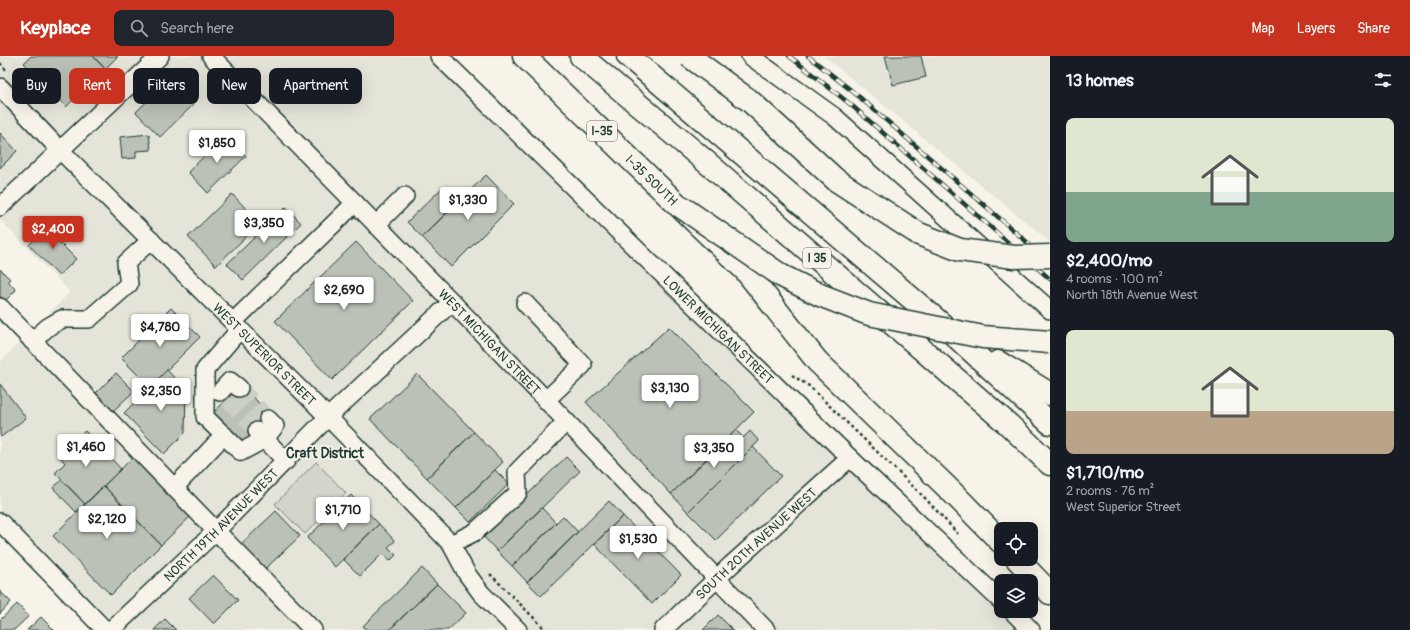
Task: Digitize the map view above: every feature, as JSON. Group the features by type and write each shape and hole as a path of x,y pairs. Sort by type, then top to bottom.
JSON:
{"highway":[{"name":"I-35 SOUTH","path":"524,56 745,270 817,361 994,535"},
{"name":"I 35","path":"580,56 776,223 1003,420 1050,464"},
{"name":"I 35","path":"628,56 952,333 1050,423"},
{"path":"689,56 750,101 836,180 919,234 960,250 1014,257 1050,256"},
{"path":"680,206 782,276 820,295 869,314 983,337 1050,342"},
{"path":"952,333 1050,394"},
{"path":"1024,566 1050,593"}],"street":[{"path":"0,207 160,56"},
{"name":"WEST MICHIGAN STREET","path":"211,56 452,302 766,630"},
{"name":"LOWER MICHIGAN STREET","path":"439,56 850,458 994,594"},
{"path":"750,56 835,117 1050,310"},
{"name":"WEST SUPERIOR STREET","path":"0,86 60,150 328,417 452,544 467,574 481,593 518,630"},
{"path":"376,225 405,196"},
{"path":"286,461 263,429 241,452 205,417 223,392 205,370 237,326 355,203"},
{"path":"32,340 62,318 89,319 129,284 126,263 150,240"},
{"name":"NORTH 19TH AVENUE WEST","path":"111,630 216,531 328,417 413,340 452,302"},
{"path":"525,303 583,365 546,400"},
{"path":"0,307 313,630"},
{"path":"452,544 475,532 518,493 517,472 566,422"},
{"path":"174,488 224,435"},
{"name":"SOUTH 20TH AVENUE WEST","path":"663,630 731,565 850,458"},
{"path":"0,522 105,630"},
{"path":"1019,618 1032,630"}],"shaded area":[{"path":"0,56 437,56 994,594 994,618 1019,618 1031,630 105,630 0,522 0,362 70,292 0,220"},
{"path":"824,56 1050,56 1050,242"},
{"path":"316,462 346,493 305,534 275,504"}],"building":[{"path":"31,56 93,56 104,68 69,68 69,104 66,107 61,102 61,68 29,68 24,63"},
{"path":"93,56 118,56 106,68 104,68"},
{"path":"885,56 921,56 926,77 893,85"},
{"path":"144,104 194,104 160,137 136,112"},
{"path":"0,133 17,151 0,168"},
{"path":"149,134 151,150 136,151 136,158 122,159 120,137"},
{"path":"226,135 246,156 208,193 188,172"},
{"path":"486,175 514,204 451,267 422,237"},
{"path":"443,187 458,202 422,237 407,222"},
{"path":"232,194 260,223 216,266 188,237"},
{"path":"286,207 301,223 243,280 227,264"},
{"path":"50,224 64,238 59,242 76,259 59,276 29,245"},
{"path":"356,242 413,301 332,380 275,321"},
{"path":"0,269 10,279 8,281 16,290 5,301 0,296"},
{"path":"171,308 200,337 150,387 121,358"},
{"path":"669,327 754,412 671,494 586,402"},
{"path":"167,370 186,390 185,433 164,454 124,413"},
{"path":"116,373 134,391 113,411 96,393"},
{"path":"417,374 474,432 427,478 370,419"},
{"path":"0,384 26,418 1,437 0,435"},
{"path":"242,385 271,416 242,444 212,414"},
{"path":"736,430 743,438 750,431 759,441 688,512 671,494"},
{"path":"85,431 121,469 85,504 55,473 65,463 59,456"},
{"path":"474,432 503,462 456,508 427,478"},
{"path":"753,447 781,476 716,540 688,512"},
{"path":"133,457 191,516 161,545 104,486"},
{"path":"566,457 580,471 497,551 484,537"},
{"path":"495,470 509,484 470,522 456,508"},
{"path":"62,480 85,504 76,512 53,488"},
{"path":"104,486 161,545 111,595 53,536"},
{"path":"351,495 379,524 335,567 307,538"},
{"path":"609,501 623,516 541,596 527,582"},
{"path":"542,508 556,523 512,566 497,551"},
{"path":"276,511 300,536 264,570 240,545"},
{"path":"563,516 578,532 527,582 512,566"},
{"path":"623,516 681,575 652,604 594,544"},
{"path":"379,524 395,541 388,547 396,555 390,561 382,554 360,576 343,559"},
{"path":"422,568 437,584 389,630 367,630 363,626"},
{"path":"213,575 238,600 214,624 189,598"},
{"path":"437,584 466,613 448,630 389,630"},
{"path":"0,591 11,602 0,614"},
{"path":"17,604 29,616 14,630 0,630 0,620"},
{"path":"718,615 733,630 703,630"},
{"path":"41,617 54,630 27,630"},
{"path":"165,619 176,630 154,630"}],"tunnel":[{"path":"239,388 268,419"},
{"path":"228,399 257,430"}],"railway":[{"path":"789,56 850,104 1050,279"},
{"path":"808,56 857,95 1050,262"}],"district":[{"name":"Craft District","path":"325,453"}]}
